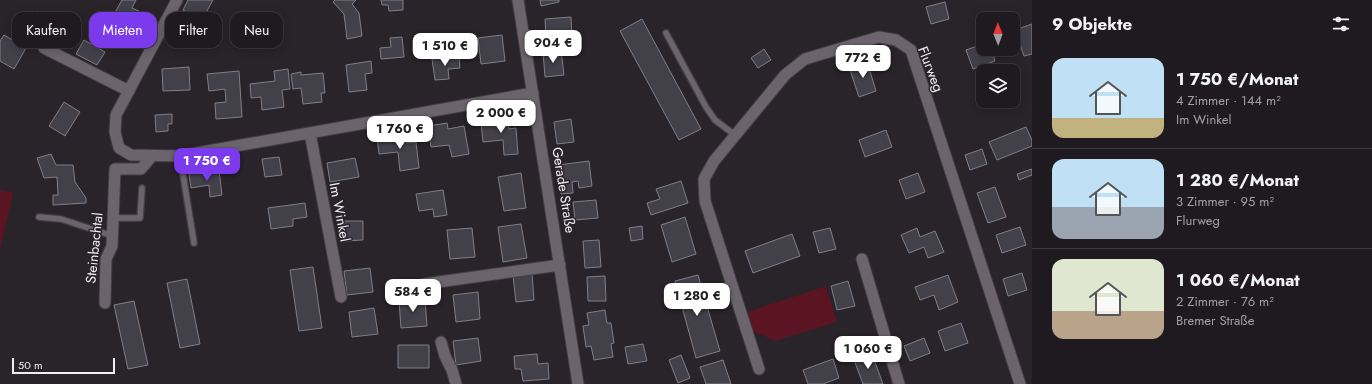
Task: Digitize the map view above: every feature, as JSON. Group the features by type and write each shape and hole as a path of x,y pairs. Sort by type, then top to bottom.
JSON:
{"street":[{"path":"177,0 116,115 115,132 119,148 131,155 180,156 533,93"},
{"name":"Gerade Straße","path":"518,0 578,384"},
{"name":"Flurweg","path":"759,369 705,201 704,179 714,161 785,75 805,59 879,37 896,40 911,50 1020,384"},
{"path":"44,48 129,91"},
{"name":"Im Winkel","path":"310,133 341,297"},
{"name":"Steinbachtal","path":"104,303 106,259 112,246 113,236 115,169 141,169 152,156"},
{"path":"862,259 899,384"},
{"path":"424,284 560,265"},
{"path":"441,342 456,384"}],"lane":[{"path":"666,33 706,108 715,120 735,135"},
{"path":"180,156 194,243"},
{"path":"113,218 140,218 142,188"},
{"path":"39,217 61,219 113,236"}],"shaded area":[{"path":"0,190 13,193 0,250"},
{"path":"826,286 837,322 775,341 753,331 747,312"}],"building":[{"path":"122,0 136,0 132,8 138,12 115,12"},
{"path":"188,0 213,0 206,12 187,12 183,10"},
{"path":"335,0 356,0 352,4 359,13 362,36 347,39 344,14 333,2"},
{"path":"381,0 403,0 403,10 389,11 388,5 382,5"},
{"path":"540,0 559,0 559,2 541,6"},
{"path":"945,2 949,19 931,24 926,7"},
{"path":"571,17 572,38 546,39 545,19"},
{"path":"642,19 701,129 679,140 620,31"},
{"path":"1032,24 1032,54 1024,56 1020,44 1020,28"},
{"path":"4,35 12,40 12,48 26,48 14,69 0,61 0,41"},
{"path":"502,35 505,61 481,64 478,38"},
{"path":"402,37 404,57 381,59 380,48 391,47 390,38"},
{"path":"84,40 89,43 89,48 98,48 105,52 97,65 76,54 79,48 81,48"},
{"path":"976,46 976,56 993,56 995,61 987,64 976,64 976,68 973,69 966,50"},
{"path":"764,49 771,60 758,68 751,58"},
{"path":"561,50 564,75 545,77 543,52"},
{"path":"459,56 460,68 448,69 449,79 435,80 432,59"},
{"path":"371,61 372,73 365,74 367,90 349,92 346,65"},
{"path":"867,61 876,91 859,97 849,67"},
{"path":"189,67 190,90 163,91 162,69"},
{"path":"288,69 290,89 282,90 284,107 262,110 261,97 251,98 250,84 275,81 274,71"},
{"path":"239,71 242,117 216,119 215,103 226,102 225,89 209,91 207,74"},
{"path":"301,72 301,75 323,73 325,93 321,93 322,102 303,104 301,88 293,89 291,74"},
{"path":"64,102 80,112 65,136 49,126"},
{"path":"172,114 172,124 168,124 168,131 156,132 155,115"},
{"path":"507,114 509,129 516,128 518,154 504,155 503,140 483,142 481,123 495,121 495,116"},
{"path":"571,119 574,142 557,144 554,122"},
{"path":"447,123 448,129 464,126 469,154 452,157 449,145 431,147 428,126"},
{"path":"1026,127 1032,140 1032,146 997,160 989,142"},
{"path":"886,130 892,147 865,157 859,140"},
{"path":"406,134 407,143 416,142 419,168 400,171 398,152 379,154 377,137"},
{"path":"982,149 987,164 970,170 965,155"},
{"path":"51,154 56,165 73,165 75,182 86,198 86,203 53,205 53,195 58,195 57,177 44,178 37,158"},
{"path":"279,157 282,175 265,177 262,159"},
{"path":"355,158 359,177 330,182 327,163"},
{"path":"589,161 592,186 579,188 578,181 572,182 573,193 561,194 558,165"},
{"path":"1032,169 1032,175 1019,180 1017,174"},
{"path":"219,170 222,195 210,197 209,185 191,188 189,174"},
{"path":"521,173 526,208 504,211 498,177"},
{"path":"918,173 925,192 906,199 899,180"},
{"path":"681,181 688,203 651,215 647,203 660,199 656,189"},
{"path":"995,187 1006,217 988,223 977,193"},
{"path":"443,190 447,215 434,217 433,209 419,211 416,194"},
{"path":"596,200 598,218 575,220 573,202"},
{"path":"305,203 307,217 293,219 293,226 271,229 268,208"},
{"path":"685,217 696,254 672,262 661,225"},
{"path":"344,221 363,221 363,240 344,241"},
{"path":"521,224 527,258 503,262 498,227"},
{"path":"642,226 643,239 631,241 629,228"},
{"path":"1020,227 1026,245 1002,253 996,235"},
{"path":"472,228 475,257 450,259 447,230"},
{"path":"830,228 836,249 819,253 813,232"},
{"path":"917,228 920,237 935,231 944,252 928,258 924,247 909,253 901,235"},
{"path":"792,234 800,256 753,273 745,251"},
{"path":"599,240 601,267 585,268 583,241"},
{"path":"313,267 322,328 299,331 290,270"},
{"path":"370,268 373,292 347,295 344,271"},
{"path":"1022,273 1027,290 1008,296 1003,279"},
{"path":"532,274 534,300 516,302 513,276"},
{"path":"698,275 720,351 696,358 675,281"},
{"path":"948,275 958,302 939,310 934,295 920,300 915,287"},
{"path":"605,276 606,301 588,301 587,277"},
{"path":"187,279 200,344 180,348 167,283"},
{"path":"848,281 855,306 837,310 831,286"},
{"path":"478,292 480,319 456,322 453,295"},
{"path":"425,298 427,326 401,328 399,301"},
{"path":"134,301 148,365 128,369 114,305"},
{"path":"374,308 378,334 352,337 349,312"},
{"path":"605,310 607,323 611,323 614,343 611,344 613,357 594,360 591,346 586,347 583,326 589,325 587,313"},
{"path":"961,323 968,343 945,351 938,331"},
{"path":"478,338 481,361 456,365 453,341"},
{"path":"924,338 930,353 910,361 904,346"},
{"path":"643,344 647,361 628,364 625,347"},
{"path":"398,345 429,345 429,368 398,368"},
{"path":"537,354 538,364 548,363 549,379 523,381 521,369 515,369 514,356"},
{"path":"872,354 883,384 863,384 854,360"},
{"path":"681,355 690,378 678,383 669,360"},
{"path":"833,359 839,378 823,384 808,384 803,370"},
{"path":"723,360 731,384 706,384 700,367"}]}
